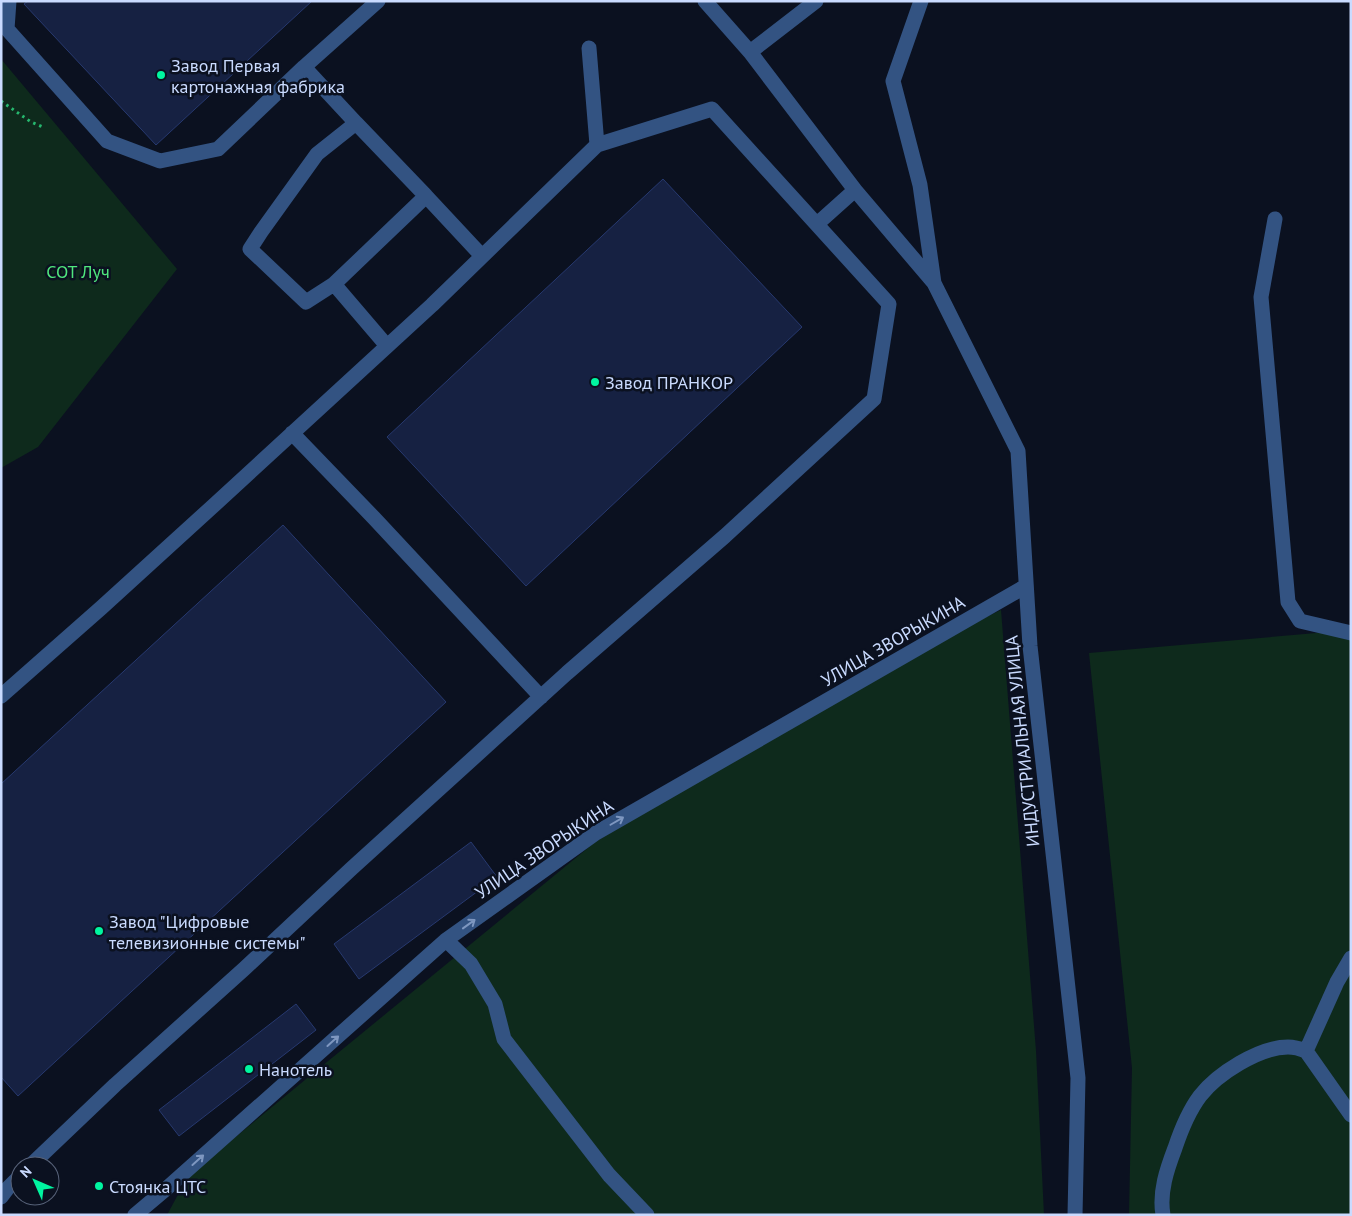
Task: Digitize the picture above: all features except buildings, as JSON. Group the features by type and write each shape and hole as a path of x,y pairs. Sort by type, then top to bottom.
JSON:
{"street":[{"path":"9,1 7,29 107,141 160,161 218,148 378,1"},
{"path":"705,1 750,52 855,190 934,283"},
{"path":"750,52 816,1"},
{"path":"920,1 893,81 920,185 934,283"},
{"path":"589,48 597,145"},
{"path":"304,67 482,256"},
{"path":"1,696 101,608 387,346 597,145 712,108 889,304 874,399 725,536 541,697 351,869 244,969 115,1085 40,1156"},
{"path":"356,123 317,154 250,249 306,302 334,284 426,196"},
{"path":"817,224 855,190"},
{"path":"1275,219 1261,297 1288,602 1300,621 1351,633"},
{"name":"ИНДУСТРИАЛЬНАЯ УЛИЦА","path":"934,283 1018,451 1030,646 1078,1078 1075,1215"},
{"path":"334,284 387,346"},
{"path":"292,433 541,697"},
{"name":"УЛИЦА ЗВОРЫКИНА","path":"134,1215 167,1188 446,940 596,832 1026,586"},
{"path":"446,940 471,964 495,1004 504,1039 609,1175 647,1215"},
{"path":"1306,1051 1337,982 1351,958"},
{"path":"1163,1215 1161,1204 1167,1168 1186,1119 1200,1096 1222,1073 1260,1052 1288,1047 1306,1051 1351,1115"}],"path":[{"path":"1,101 30,122 45,128"}],"green space":[{"name":"СОТ Луч","path":"1,59 177,269 38,447 1,468"},
{"path":"1001,610 1036,1051 1044,1215 167,1215 188,1176 594,843 865,674"},
{"path":"1351,630 1351,1215 1129,1215 1132,1068 1089,653"}],"place":[{"name":"Завод Первая картонажная фабрика","path":"161,75"},
{"name":"Завод ПРАНКОР","path":"595,382"},
{"name":"Завод \"Цифровые телевизионные системы\"","path":"99,931"},
{"name":"Нанотель","path":"249,1069"},
{"name":"Стоянка ЦТС","path":"99,1186"}]}
